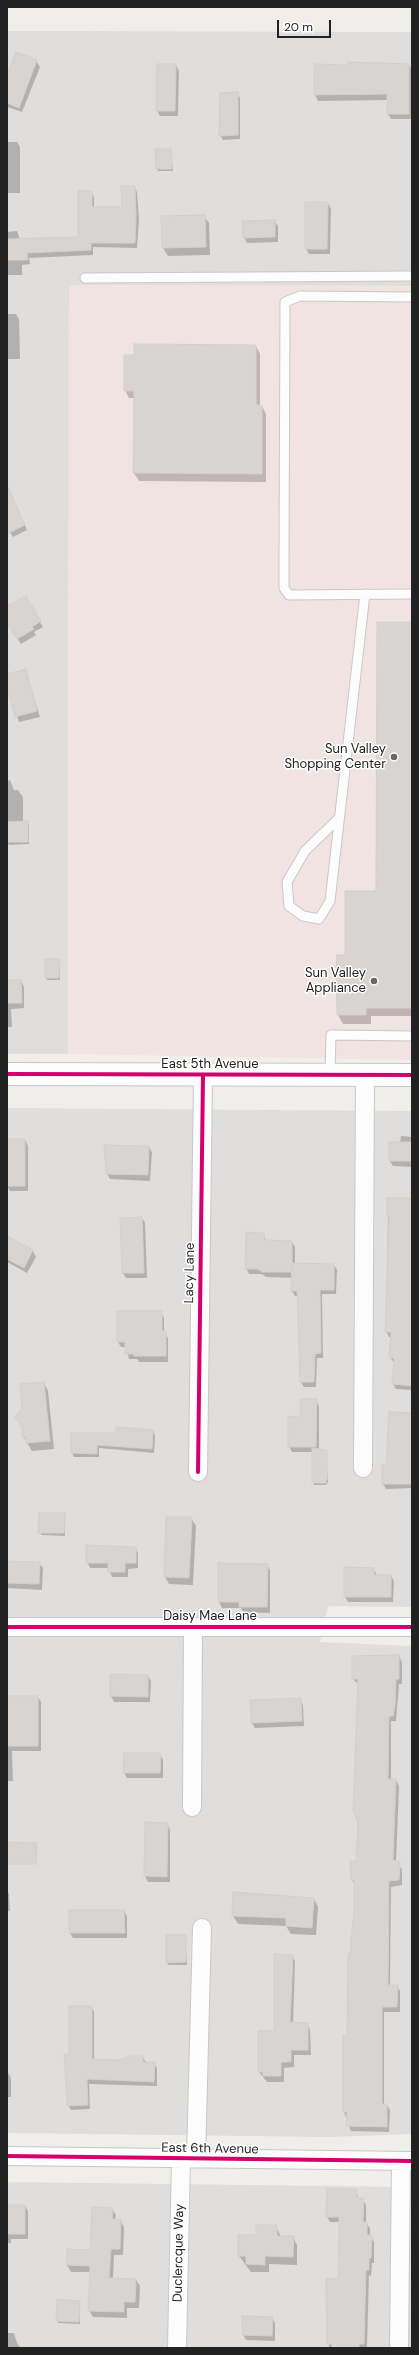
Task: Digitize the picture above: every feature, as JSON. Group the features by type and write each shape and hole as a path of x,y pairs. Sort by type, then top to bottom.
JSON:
{"street":[{"name":"East 5th Avenue","path":"7,1074 330,1076 412,1075"},
{"name":"Lacy Lane","path":"198,1472 203,1075"},
{"path":"364,1468 366,1076"},
{"name":"Daisy Mae Lane","path":"7,1626 412,1627"},
{"path":"192,1808 193,1627"},
{"name":"Duclercque Way","path":"177,2348 202,1928"},
{"name":"East 6th Avenue","path":"7,2156 406,2161"},
{"path":"399,2348 406,2161"}],"lane":[{"path":"85,278 412,276"},
{"path":"412,297 300,296 285,302 284,588 289,595 412,594"},
{"path":"339,818 305,851 287,882 289,906 303,916 319,919 330,901 365,594"},
{"path":"330,1076 331,1036 412,1036"}],"shaded area":[{"path":"7,31 412,32 412,286 69,285 68,1054 7,1054"},
{"name":"Sun Valley Shopping Center","path":"69,285 412,286 412,1060 68,1054"},
{"path":"7,1108 412,1111 412,1607 328,1606 320,1642 412,1646 412,2134 329,2137 7,2133"},
{"path":"7,2182 412,2187 412,2348 7,2348"}],"building":[{"path":"16,52 37,60 19,108 7,103 7,75"},
{"path":"348,62 409,64 409,114 387,114 387,94 314,95 314,64 348,65"},
{"path":"157,64 176,64 175,111 156,111"},
{"path":"238,92 238,135 219,136 220,93"},
{"path":"155,149 171,149 172,169 156,169"},
{"path":"121,186 135,186 135,243 91,243 91,250 27,253 28,260 7,260 7,239 78,237 78,191 92,191 92,207 122,207"},
{"path":"305,202 328,202 327,249 305,249"},
{"path":"205,215 206,247 162,248 161,216"},
{"path":"275,220 275,237 243,238 242,221"},
{"path":"134,344 256,345 256,405 262,405 262,474 133,473 134,391 124,391 124,355 134,355"},
{"path":"7,485 25,525 7,534"},
{"path":"26,596 41,621 32,627 34,629 17,639 7,623 7,606"},
{"name":"Sun Valley Shopping Center","path":"377,622 412,622 412,1008 366,1008 366,1015 337,1015 337,955 345,955 345,891 376,891"},
{"path":"26,669 37,711 15,717 7,687 7,674"},
{"path":"28,821 28,842 7,842 7,822"},
{"path":"45,959 59,959 59,978 45,978"},
{"path":"7,980 21,980 22,1003 7,1003"},
{"path":"7,1139 25,1139 25,1186 7,1186"},
{"path":"389,1142 412,1142 412,1161 389,1161"},
{"path":"104,1145 149,1146 148,1175 106,1174"},
{"path":"387,1198 412,1198 412,1386 392,1384 394,1358 389,1358 391,1332 385,1332 389,1217 387,1217"},
{"path":"142,1217 144,1273 122,1273 120,1218"},
{"path":"246,1232 264,1233 264,1240 292,1241 292,1272 262,1272 258,1269 245,1269"},
{"path":"7,1236 33,1250 24,1268 7,1259"},
{"path":"292,1263 334,1264 334,1290 320,1290 321,1353 315,1354 314,1382 300,1382 297,1291 291,1291"},
{"path":"117,1311 162,1311 162,1331 166,1331 166,1356 134,1356 134,1354 125,1354 125,1342 117,1342"},
{"path":"44,1382 50,1441 26,1443 25,1437 22,1436 22,1427 15,1417 22,1408 20,1384"},
{"path":"301,1399 317,1399 316,1447 288,1447 288,1416 300,1417"},
{"path":"389,1412 412,1413 412,1484 382,1484 382,1465 386,1465"},
{"path":"116,1427 153,1430 152,1449 97,1445 97,1454 71,1453 71,1433 116,1433"},
{"path":"312,1448 327,1450 326,1483 312,1483"},
{"path":"39,1513 65,1513 64,1533 38,1533"},
{"path":"166,1517 192,1517 189,1578 164,1577"},
{"path":"86,1545 136,1547 136,1563 125,1563 125,1572 108,1572 108,1563 86,1563"},
{"path":"7,1561 40,1562 39,1584 7,1583"},
{"path":"218,1563 268,1564 267,1607 239,1607 239,1602 218,1602"},
{"path":"344,1567 374,1568 374,1575 391,1575 391,1597 344,1597"},
{"path":"399,1655 399,1679 396,1679 395,1706 393,1716 389,1716 388,1779 396,1779 393,1860 400,1862 400,1869 399,1880 389,1881 388,1985 398,1985 397,2007 382,2007 382,2104 387,2104 387,2127 346,2126 347,2112 343,2112 343,2035 347,2035 348,1954 350,1954 354,1909 354,1880 351,1880 350,1861 356,1861 358,1822 353,1811 358,1679 352,1679 352,1656"},
{"path":"110,1674 148,1675 148,1697 110,1696"},
{"path":"7,1696 38,1696 38,1746 7,1746"},
{"path":"301,1698 302,1721 251,1723 250,1700"},
{"path":"124,1753 161,1753 160,1773 123,1773"},
{"path":"145,1822 168,1823 167,1877 144,1876"},
{"path":"7,1842 37,1843 36,1864 7,1864"},
{"path":"233,1892 314,1898 312,1928 286,1926 286,1918 232,1916"},
{"path":"69,1910 124,1910 125,1933 69,1933"},
{"path":"166,1935 186,1935 186,1962 166,1963"},
{"path":"274,1954 293,1955 290,2022 308,2023 308,2050 291,2050 291,2062 281,2062 281,2076 263,2076 263,2072 258,2072 258,2031 274,2031"},
{"path":"69,2006 92,2006 92,2059 119,2060 130,2056 143,2056 143,2062 155,2062 154,2082 87,2079 88,2105 67,2106 64,2054 69,2054"},
{"path":"327,2189 357,2189 357,2198 364,2198 363,2222 367,2222 367,2235 372,2235 369,2270 366,2270 364,2344 359,2344 359,2348 332,2348 332,2344 327,2344 326,2279 338,2279 339,2217 326,2217"},
{"path":"7,2205 25,2205 25,2234 7,2234"},
{"path":"92,2207 113,2208 112,2219 121,2219 120,2249 111,2249 109,2278 136,2279 135,2302 124,2302 124,2312 88,2311 90,2266 66,2265 67,2249 90,2250"},
{"path":"256,2225 277,2225 277,2236 294,2236 293,2257 265,2256 265,2265 246,2264 246,2256 238,2256 238,2235 256,2235"},
{"path":"57,2299 80,2301 79,2322 56,2321"},
{"path":"242,2316 273,2317 272,2336 242,2335"}],"cycle path":[{"path":"7,1074 412,1075"},
{"path":"198,1472 203,1075"},
{"path":"7,1627 412,1627"},
{"path":"7,2156 412,2161"}],"place":[{"name":"Sun Valley Shopping Center","path":"394,757"},
{"name":"Sun Valley Appliance","path":"374,981"}]}
